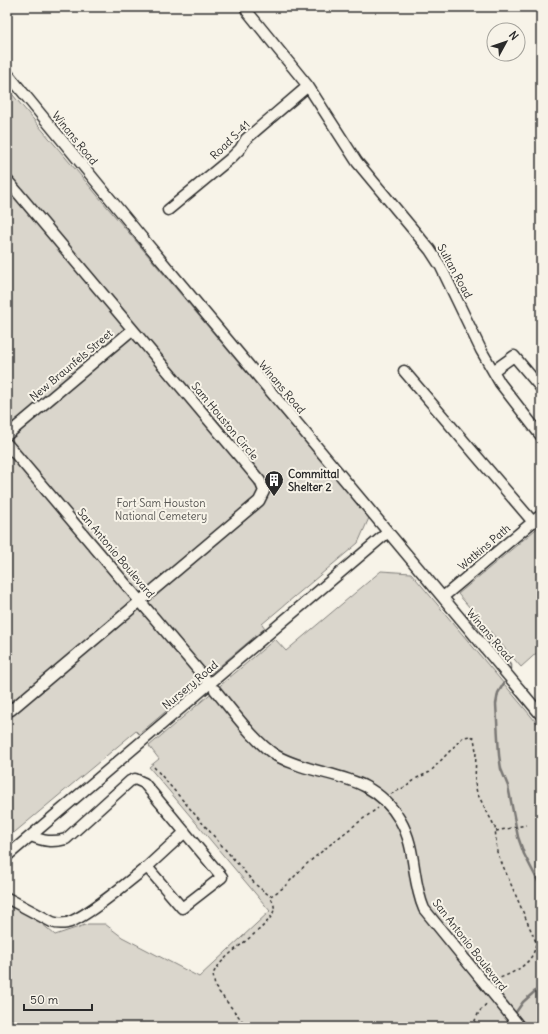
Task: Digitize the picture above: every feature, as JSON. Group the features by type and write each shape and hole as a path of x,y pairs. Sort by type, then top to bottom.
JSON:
{"street":[{"name":"Sultan Road","path":"246,7 247,11 308,86 357,162 438,261 493,371 541,436"},
{"name":"Winans Road","path":"7,73 134,228 541,715"},
{"name":"Road S-41","path":"168,210 231,158 240,149 246,139 308,86"},
{"name":"Sam Houston Circle","path":"7,180 260,481 264,491 259,501 8,710"},
{"name":"New Braunfels Street","path":"7,435 132,330"},
{"path":"493,371 514,356 541,388"},
{"path":"404,371 533,522"},
{"name":"San Antonio Boulevard","path":"7,444 205,678"},
{"name":"Watkins Path","path":"443,597 541,515"},
{"name":"Nursery Road","path":"7,856 388,532"},
{"name":"San Antonio Boulevard","path":"215,690 264,746 275,755 300,766 355,780 384,800 400,819 412,846 416,886 424,909 520,1027"},
{"path":"30,836 45,841 57,841 66,838 130,781 136,779 144,784 222,877 182,908 147,867"},
{"path":"7,898 52,922 60,924 69,922 88,911 147,867 185,832"}],"path":[{"path":"270,896 280,890 308,863 384,800 404,788 416,778 430,772 463,737 471,736 476,744 475,783 478,793 495,827 497,852 535,936 536,948 530,958 513,974 497,980 491,974 481,970 476,973"},
{"path":"154,767 256,885 270,896 274,906 271,917 222,960 213,974 215,987 247,1027"},
{"path":"496,831 526,825"},
{"path":"472,1027 479,1012 495,996"},
{"path":"7,1018 15,1027"}],"green space":[{"name":"Fort Sam Houston National Cemetery","path":"7,88 369,518 358,543 262,624 265,628 139,734 136,731 15,832 7,836"},
{"path":"541,525 541,649 521,667 458,594"},
{"path":"381,571 411,573 541,728 541,1027 7,1027 7,903 40,922 55,935 88,924 105,924 122,937 199,977 270,911 149,767 159,759 149,746 275,639 286,651"}],"waterway":[{"path":"467,614 511,665 511,669"},
{"path":"504,683 498,693 496,704 501,769 508,786 518,837 524,854 541,887"},
{"path":"514,1015 523,1002 541,986"},
{"path":"505,1027 510,1020"}],"place":[{"name":"Committal Shelter 2","path":"274,497"}]}
